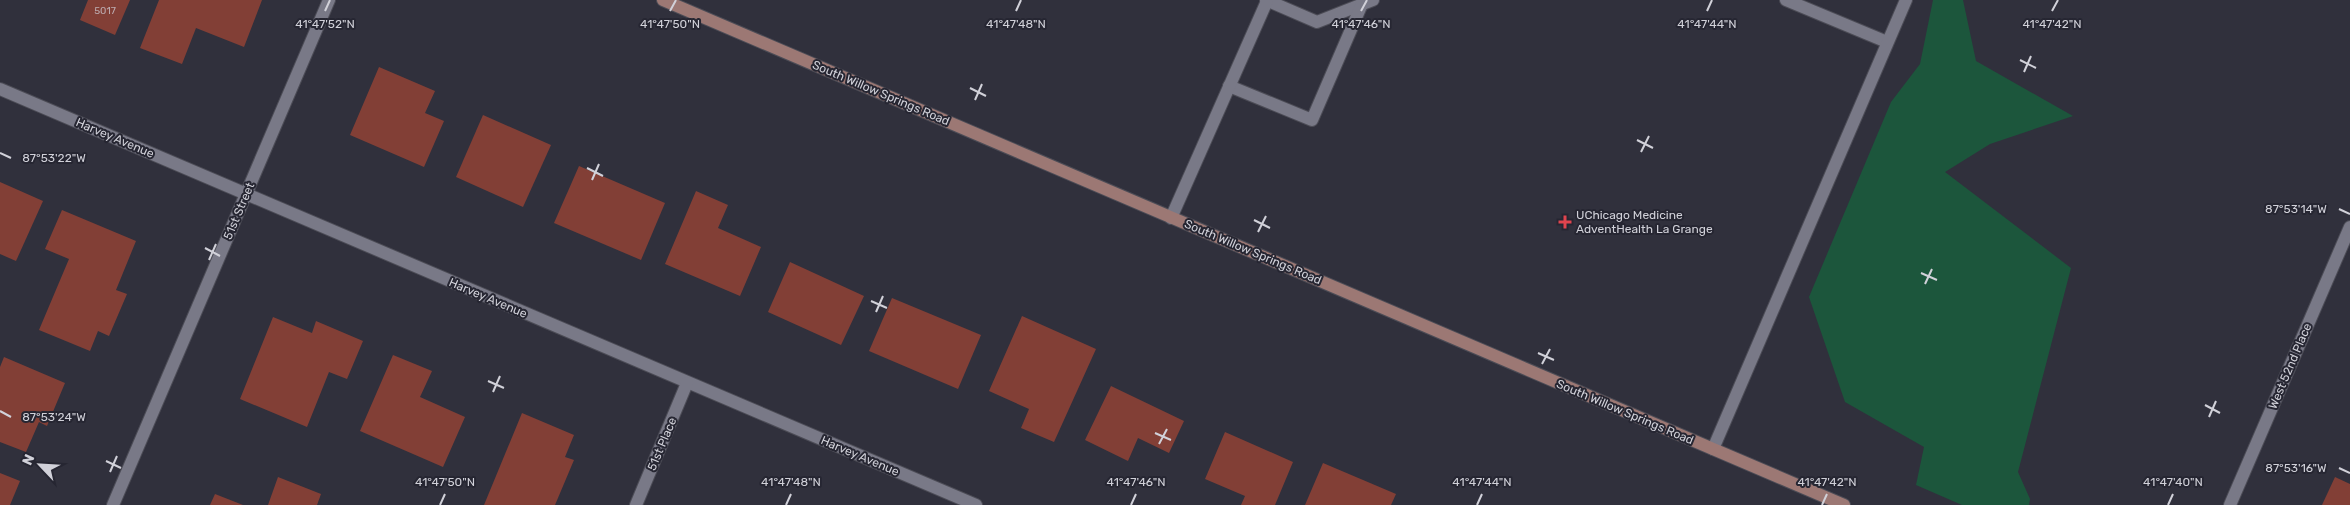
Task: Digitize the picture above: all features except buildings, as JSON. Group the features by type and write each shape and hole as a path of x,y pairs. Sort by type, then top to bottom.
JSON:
{"street":[{"name":"51st Street","path":"113,505 329,0"},
{"name":"South Willow Springs Road","path":"662,0 1844,505"},
{"path":"1171,218 1266,0 1317,22 1368,2"},
{"path":"1786,0 1887,42"},
{"path":"1713,449 1906,0"},
{"path":"1229,86 1312,120 1368,2"},
{"name":"Harvey Avenue","path":"0,89 976,505"},
{"name":"West 52nd Place","path":"2230,505 2350,227"},
{"name":"51st Place","path":"636,505 688,383"}],"green space":[{"path":"1933,0 1963,0 1976,61 2073,116 1990,144 1945,172 2071,268 2018,472 2030,499 2029,505 1962,505 1916,485 1924,447 1845,402 1809,297 1891,102 1920,64"}],"place":[{"name":"UChicago Medicine AdventHealth La Grange","path":"1565,222"}]}
